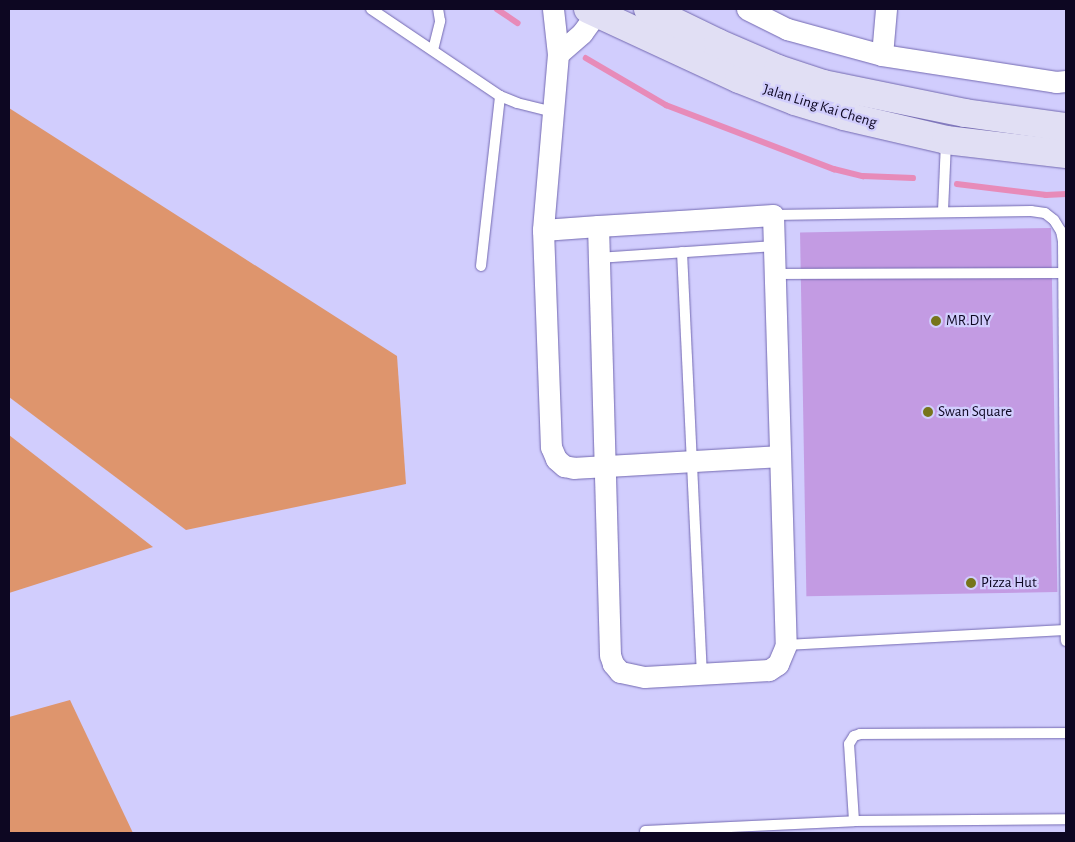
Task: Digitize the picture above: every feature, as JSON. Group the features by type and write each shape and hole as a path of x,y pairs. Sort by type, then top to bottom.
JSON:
{"street":[{"path":"553,9 558,54 543,230 551,446 556,459 564,466 605,466 780,456"},
{"name":"Jalan Ling Kai Cheng","path":"648,9 778,69 823,84 862,94 965,113 1064,127"},
{"path":"747,9 788,29 882,55 1056,82 1066,81"},
{"path":"882,55 886,9"},
{"path":"558,54 582,33 592,11"},
{"name":"Jalan Ling Kai Cheng","path":"592,11 739,79 795,101 844,116 946,140 1062,154"},
{"path":"543,230 598,226 773,215 786,644 778,664 769,670 644,677 620,672 613,664 610,655 598,226"}],"lane":[{"path":"371,9 500,96 517,103 553,112"},
{"path":"433,50 440,21 438,9"},
{"path":"481,266 500,96"},
{"path":"943,211 946,140"},
{"path":"773,215 1032,211 1046,213 1054,220 1061,231 1063,273 1066,641"},
{"path":"599,258 774,246"},
{"path":"682,252 702,675"},
{"path":"774,274 1063,273"},
{"path":"786,644 1065,630"},
{"path":"854,821 849,744 854,736 860,734 1066,733"},
{"path":"645,831 854,821 1066,819"}],"shaded area":[{"path":"9,108 397,356 406,484 186,530 9,397"},
{"path":"9,435 153,547 9,593"},
{"path":"70,700 133,833 9,833 9,717"}],"building":[{"name":"Swan Square","path":"1051,228 1057,592 806,596 800,232"}],"waterway":[{"path":"497,9 518,23"},
{"path":"586,58 666,105 834,169 863,176 913,178"},
{"path":"957,184 1046,195 1066,194"}],"place":[{"name":"MR.DIY","path":"936,321"},
{"name":"Swan Square","path":"928,412"},
{"name":"Pizza Hut","path":"971,583"}]}
